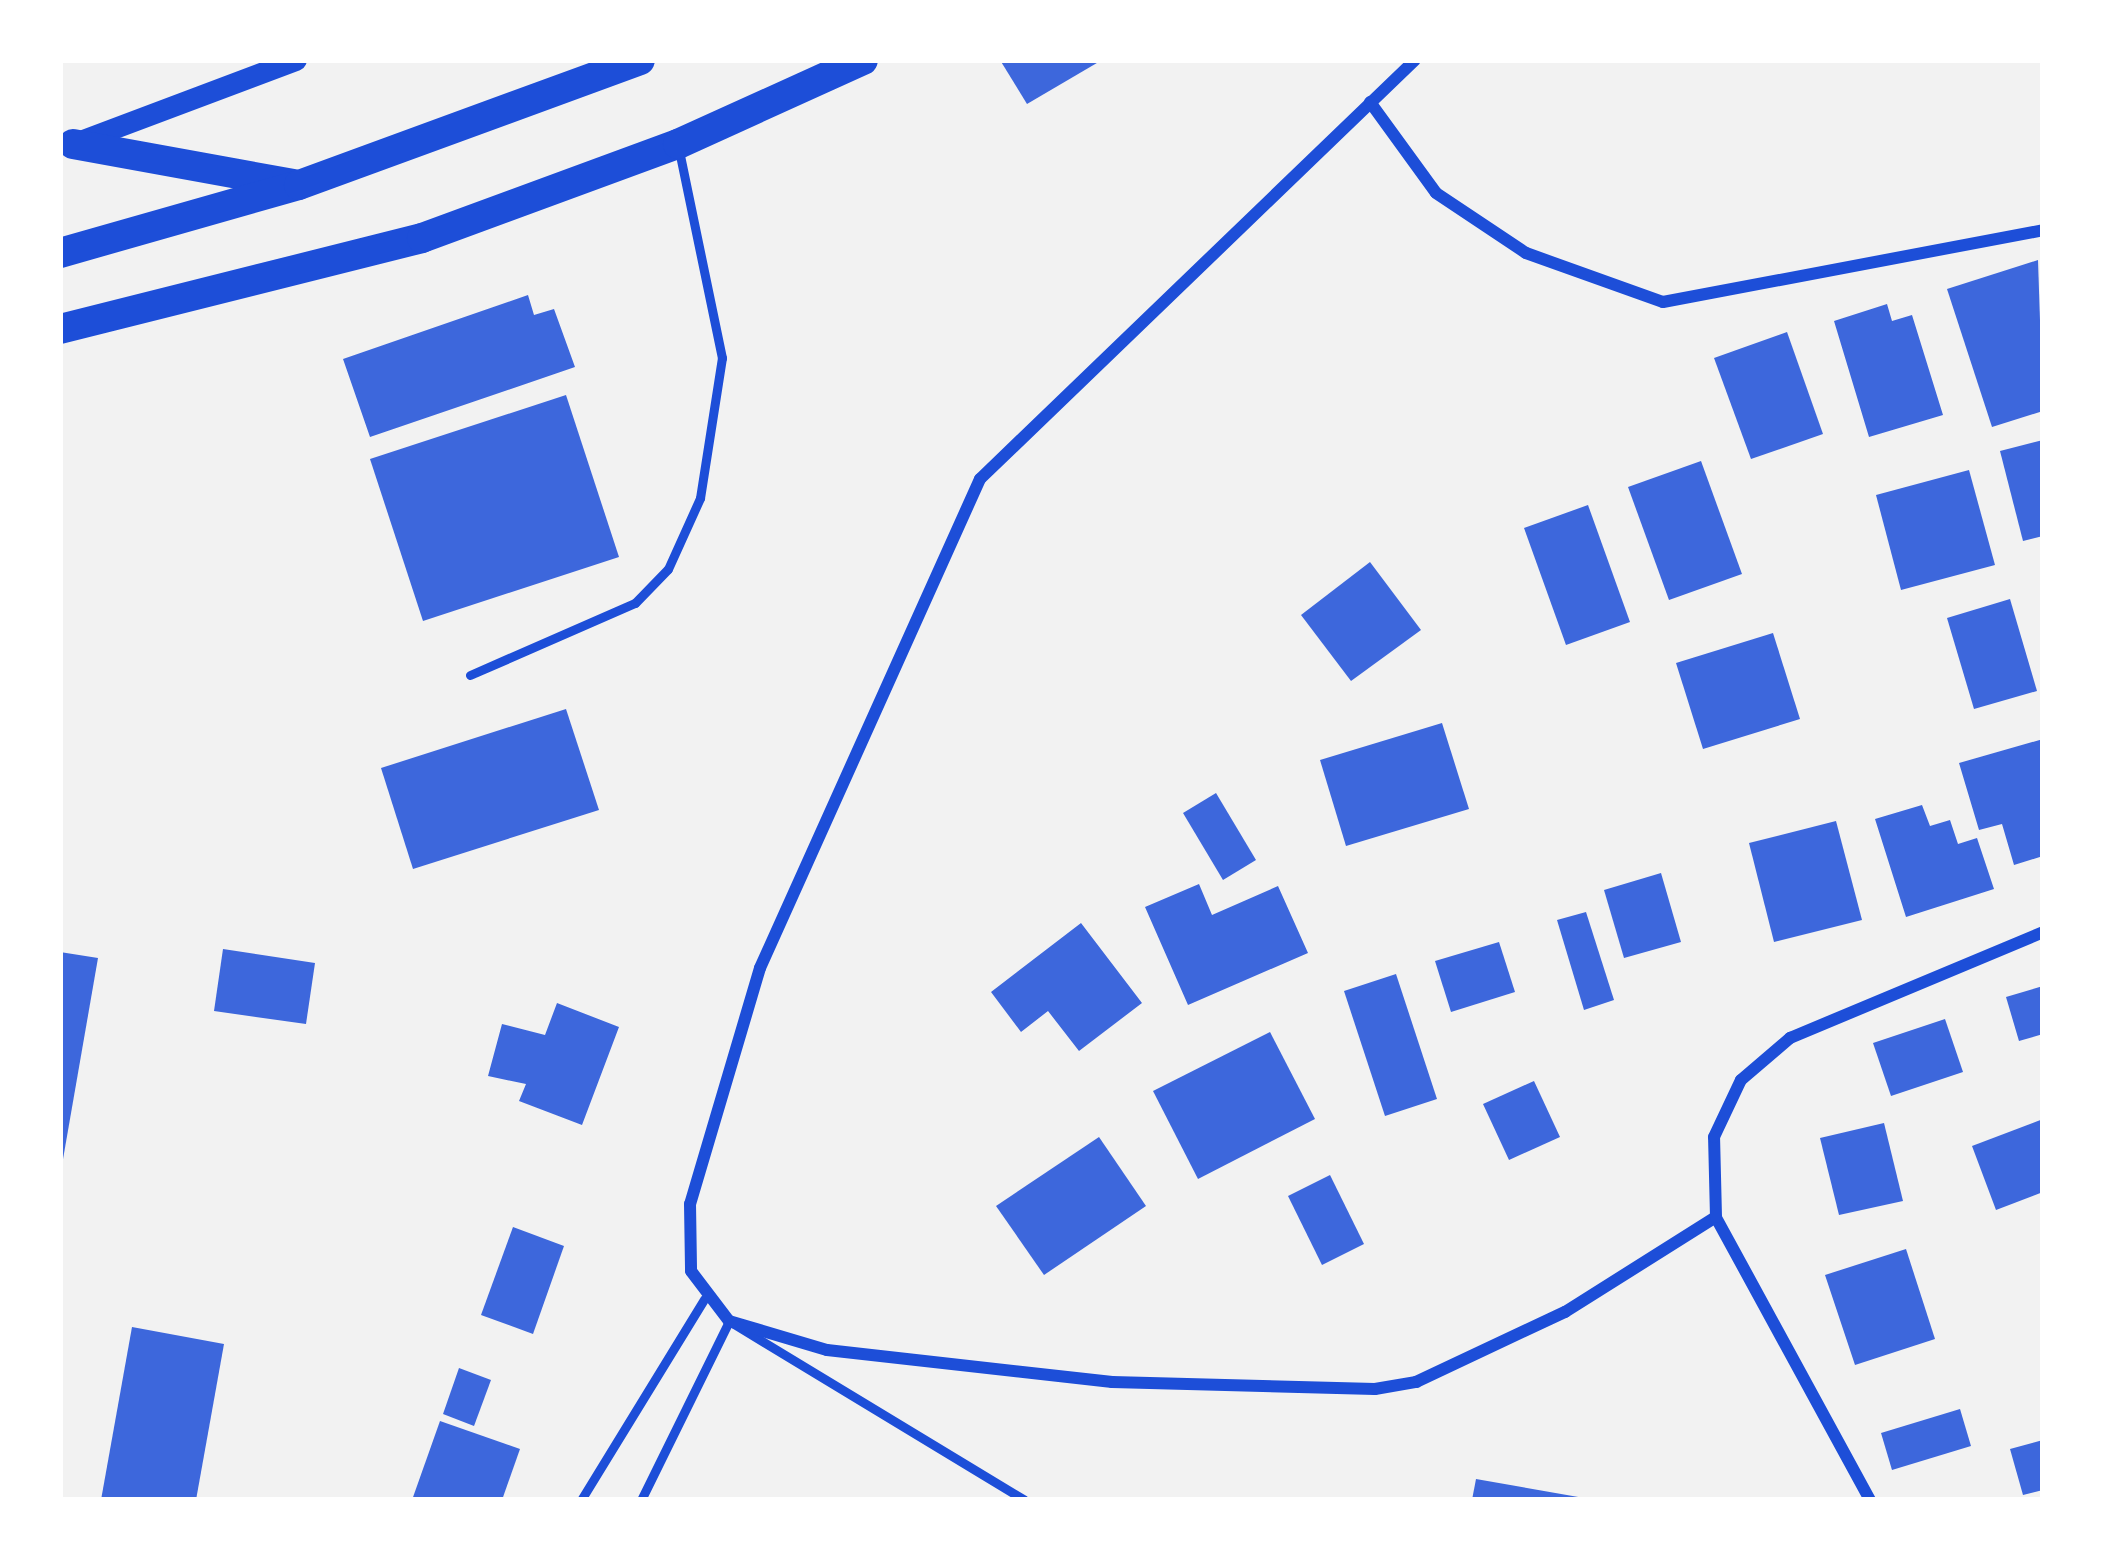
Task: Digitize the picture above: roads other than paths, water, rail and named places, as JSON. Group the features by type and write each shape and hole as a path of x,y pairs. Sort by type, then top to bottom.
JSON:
{"main road":[{"path":"60,253 299,185 640,60"},
{"path":"60,328 422,238 678,144 863,60"},
{"path":"67,145 299,185"}],"street":[{"path":"67,145 296,60"},
{"path":"1415,60 980,479 760,968 690,1204 691,1271 704,1299 728,1321 960,1369 1375,1389 1416,1382 1565,1312 1716,1217"},
{"path":"1370,102 1436,193 1526,253 1664,302 2043,230"},
{"path":"1870,1500 1716,1217 1714,1137 1763,1056 1889,988 2043,932"}],"lane":[{"path":"470,675 635,603 668,569 700,498 721,419 722,358 678,144"},
{"path":"581,1500 704,1299"},
{"path":"641,1500 728,1321 1024,1500"}]}
